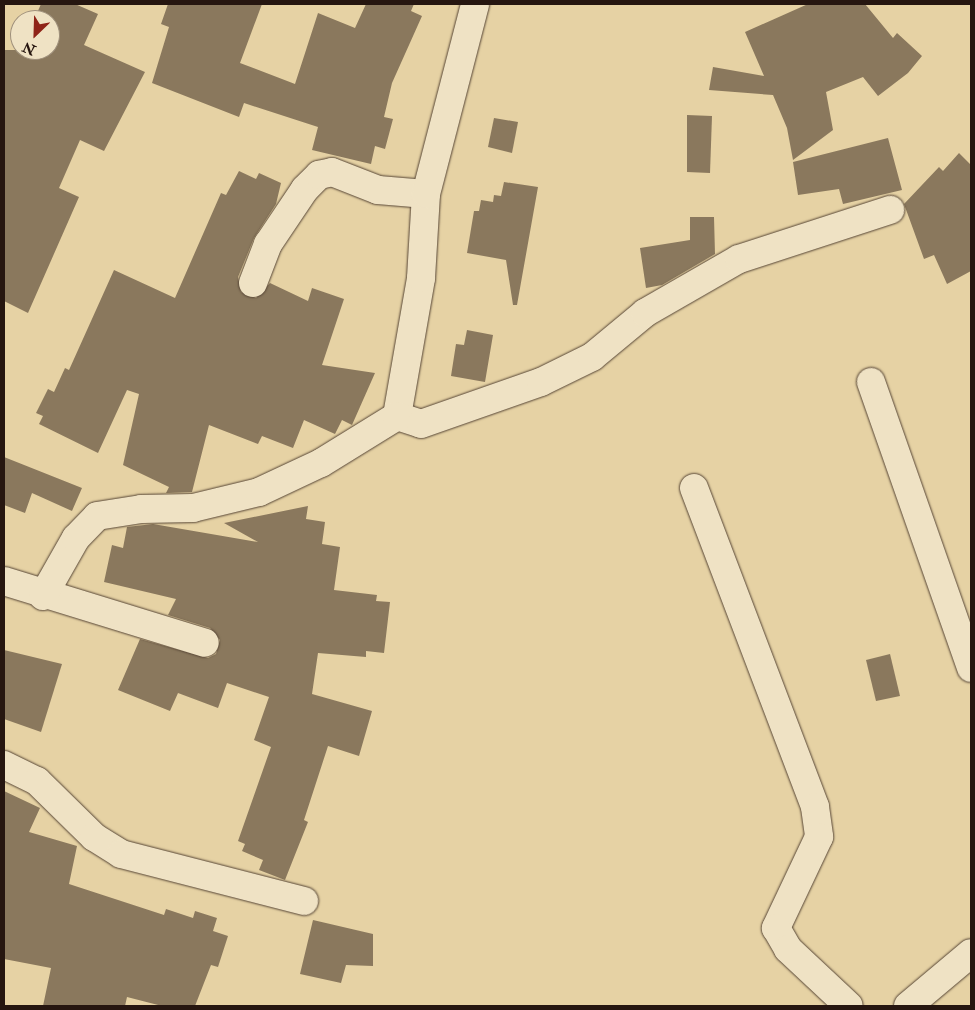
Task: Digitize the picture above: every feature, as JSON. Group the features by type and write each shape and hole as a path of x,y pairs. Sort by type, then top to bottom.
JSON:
{"street":[{"path":"43,596 76,538 97,516 141,509 193,508 259,492 321,463 397,416 421,278 426,194 474,4"},
{"path":"253,283 268,244 305,189 319,175 332,172 378,190 426,194"},
{"path":"397,416 421,424 541,382 592,357 645,313 739,259 890,210"},
{"path":"870,382 971,668"},
{"path":"694,488 815,807 819,837 776,928 788,949 850,1006"},
{"path":"4,581 43,596 205,643"},
{"path":"4,765 37,781 94,837 121,854 304,901"},
{"path":"908,1006 971,953"}],"building":[{"path":"41,4 75,4 98,14 84,45 145,72 104,151 80,140 59,188 79,197 28,313 4,301 4,50 10,50 10,60 60,60 60,10 38,10"},
{"path":"168,4 262,4 240,63 295,84 318,13 355,28 366,4 414,4 411,11 422,16 392,83 384,117 393,119 385,149 375,146 371,164 312,150 318,127 244,103 239,117 152,83 169,27 161,24"},
{"path":"808,4 865,4 893,38 897,33 922,56 908,73 878,96 863,77 826,92 833,130 793,160 787,128 773,95 709,90 713,67 764,76 745,32"},
{"path":"687,115 712,116 710,173 687,172"},
{"path":"494,118 518,122 512,153 488,147"},
{"path":"888,138 902,190 843,204 839,189 798,195 793,162"},
{"path":"959,153 971,165 971,271 947,284 934,255 924,259 904,204 939,167 943,171"},
{"path":"239,171 256,179 259,173 281,183 276,204 254,238 238,277 241,292 256,298 270,283 308,301 312,288 344,299 322,365 375,373 352,425 342,420 335,434 304,420 293,448 262,436 258,444 209,425 192,492 166,493 169,487 123,465 139,394 127,390 98,453 39,424 43,416 36,413 48,389 54,392 65,368 69,370 114,270 175,298 221,193 226,195"},
{"path":"504,182 538,187 517,305 513,305 506,260 467,253 474,211 479,211 481,200 493,202 494,195 501,196"},
{"path":"690,217 714,217 715,254 662,285 646,288 640,248 690,240"},
{"path":"467,330 493,335 485,382 451,376 456,344 464,345"},
{"path":"4,457 82,488 72,511 32,493 25,513 4,505"},
{"path":"308,506 306,519 325,522 322,544 340,547 334,590 377,595 376,601 390,602 384,653 366,651 366,657 318,653 312,694 372,711 359,756 328,746 304,820 308,822 285,880 259,870 263,860 242,851 245,844 238,841 271,747 254,740 269,697 227,683 218,708 178,693 170,711 118,690 140,639 208,658 216,654 220,640 210,628 168,615 176,599 104,582 112,545 123,548 127,527 153,524 258,542 224,523"},
{"path":"4,650 62,664 41,732 4,719"},
{"path":"890,654 900,696 876,701 866,660"},
{"path":"4,791 40,808 29,832 77,846 69,884 164,915 166,909 193,918 195,911 217,918 213,931 228,936 218,967 211,965 195,1006 162,1006 127,997 125,1006 43,1006 51,968 4,959"},
{"path":"313,920 373,934 373,966 346,965 341,983 300,974"}]}
